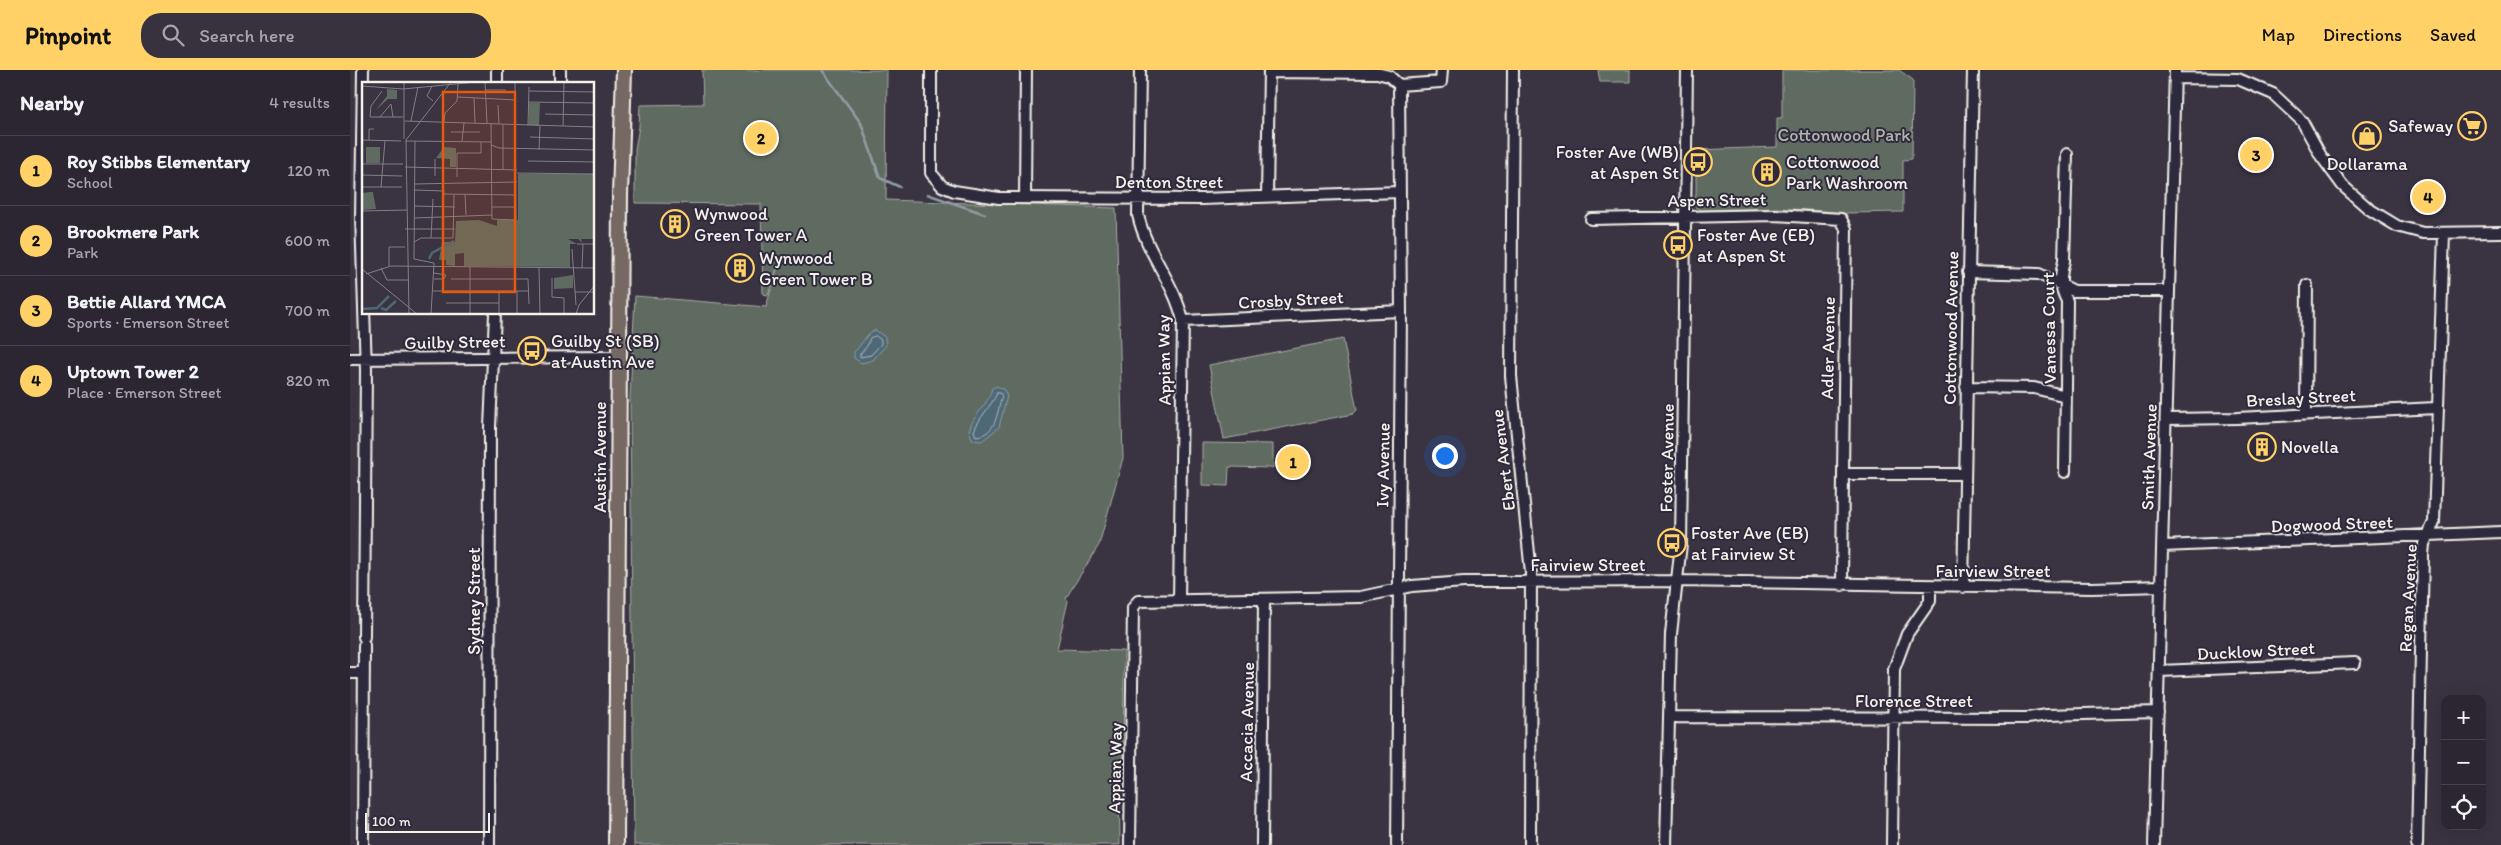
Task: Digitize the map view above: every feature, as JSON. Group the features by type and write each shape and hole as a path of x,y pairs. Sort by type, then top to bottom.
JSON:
{"main road":[{"name":"Austin Avenue","path":"616,845 624,70"}],"street":[{"name":"Denton Street","path":"931,70 929,162 934,180 942,186 972,195 1025,198 1137,199 1399,192"},
{"path":"1025,198 1026,70"},
{"name":"Appian Way","path":"1140,70 1137,199 1143,237 1174,291 1183,321 1179,600"},
{"path":"1267,197 1269,71 1377,73 1389,76 1399,85 1440,82 1442,70"},
{"name":"Ebert Avenue","path":"1513,70 1511,384 1532,581 1530,845"},
{"name":"Foster Avenue","path":"1666,845 1671,634 1678,581 1682,514 1688,70"},
{"name":"Cottonwood Avenue","path":"1963,586 1973,70"},
{"path":"2175,74 2238,79 2273,94 2302,121 2331,171 2355,199 2397,226 2423,234 2501,232"},
{"name":"Smith Avenue","path":"2154,845 2175,74"},
{"name":"Ivy Avenue","path":"1396,845 1401,312 1399,85"},
{"path":"362,143 362,252"},
{"name":"Vanessa Court","path":"2065,472 2068,301 2060,284 2064,261 2067,154"},
{"name":"Aspen Street","path":"1590,219 1775,215 1794,218 1838,218 1843,222"},
{"name":"Adler Avenue","path":"1842,585 1846,229 1843,222"},
{"name":"Regan Avenue","path":"2417,845 2423,555 2424,544 2434,522 2436,408 2444,234"},
{"path":"1968,272 2035,273 2050,278 2074,291 2169,291"},
{"path":"2306,414 2308,286"},
{"name":"Crosby Street","path":"1183,321 1401,312"},
{"path":"363,845 364,315"},
{"name":"Sydney Street","path":"489,845 490,427 495,315"},
{"name":"Guilby Street","path":"350,359 620,357"},
{"path":"1966,387 2034,388 2066,396"},
{"name":"Breslay Street","path":"2167,419 2436,408"},
{"path":"1843,474 1964,474"},
{"name":"Dogwood Street","path":"2163,546 2501,532"},
{"name":"Fairview Street","path":"1136,602 1361,597 1451,582 1678,581 1930,586 2162,586"},
{"path":"1892,845 1894,669 1899,650 1907,634 1927,607 1930,586"},
{"name":"Accacia Avenue","path":"1262,845 1264,599"},
{"name":"Appian Way","path":"1130,845 1133,608 1136,602"},
{"name":"Ducklow Street","path":"2159,671 2355,663"},
{"path":"350,673 364,673"},
{"name":"Florence Street","path":"1669,717 2028,718 2047,715 2158,712"}],"green space":[{"path":"702,70 887,70 886,200 1116,208 1123,458 1099,545 1066,598 1068,601 1057,649 1124,651 1123,783 1119,787 1120,845 634,845 630,397 635,296 766,307 778,266 768,295 763,294 761,204 635,203 635,149 640,105 703,104"},
{"path":"1598,70 1630,70 1630,82 1600,82"},
{"name":"Cottonwood Park","path":"1782,70 1899,70 1913,80 1912,159 1903,160 1903,212 1847,213 1844,216 1836,212 1778,208 1701,210 1695,207 1693,202 1696,195 1696,150 1777,147 1777,118 1782,118"},
{"path":"1343,339 1357,410 1353,414 1224,439 1209,365"},
{"path":"1202,443 1273,444 1273,468 1229,467 1228,486 1202,485"}],"water":[{"path":"875,330 885,337 886,345 873,360 861,363 854,358 854,352 869,334"},
{"path":"997,386 1004,390 1007,396 999,427 982,441 973,440 969,431 971,425 988,400 992,388"}],"waterway":[{"path":"822,70 861,123 880,178 900,187"},
{"path":"927,194 985,214"}],"place":[{"name":"Safeway","path":"2472,126"},
{"name":"Dollarama","path":"2367,136"},
{"name":"Brookmere Park","path":"761,138"},
{"name":"Bettie Allard YMCA","path":"2256,155"},
{"name":"Foster Ave (WB) at Aspen St","path":"1698,162"},
{"name":"Cottonwood Park Washroom","path":"1767,172"},
{"name":"Uptown Tower 2","path":"2428,197"},
{"name":"Wynwood Green Tower A","path":"675,224"},
{"name":"Foster Ave (EB) at Aspen St","path":"1678,245"},
{"name":"Wynwood Green Tower B","path":"740,268"},
{"name":"Guilby St (SB) at Austin Ave","path":"532,351"},
{"name":"Novella","path":"2262,447"},
{"name":"Roy Stibbs Elementary","path":"1293,462"},
{"name":"Foster Ave (EB) at Fairview St","path":"1672,543"}]}
